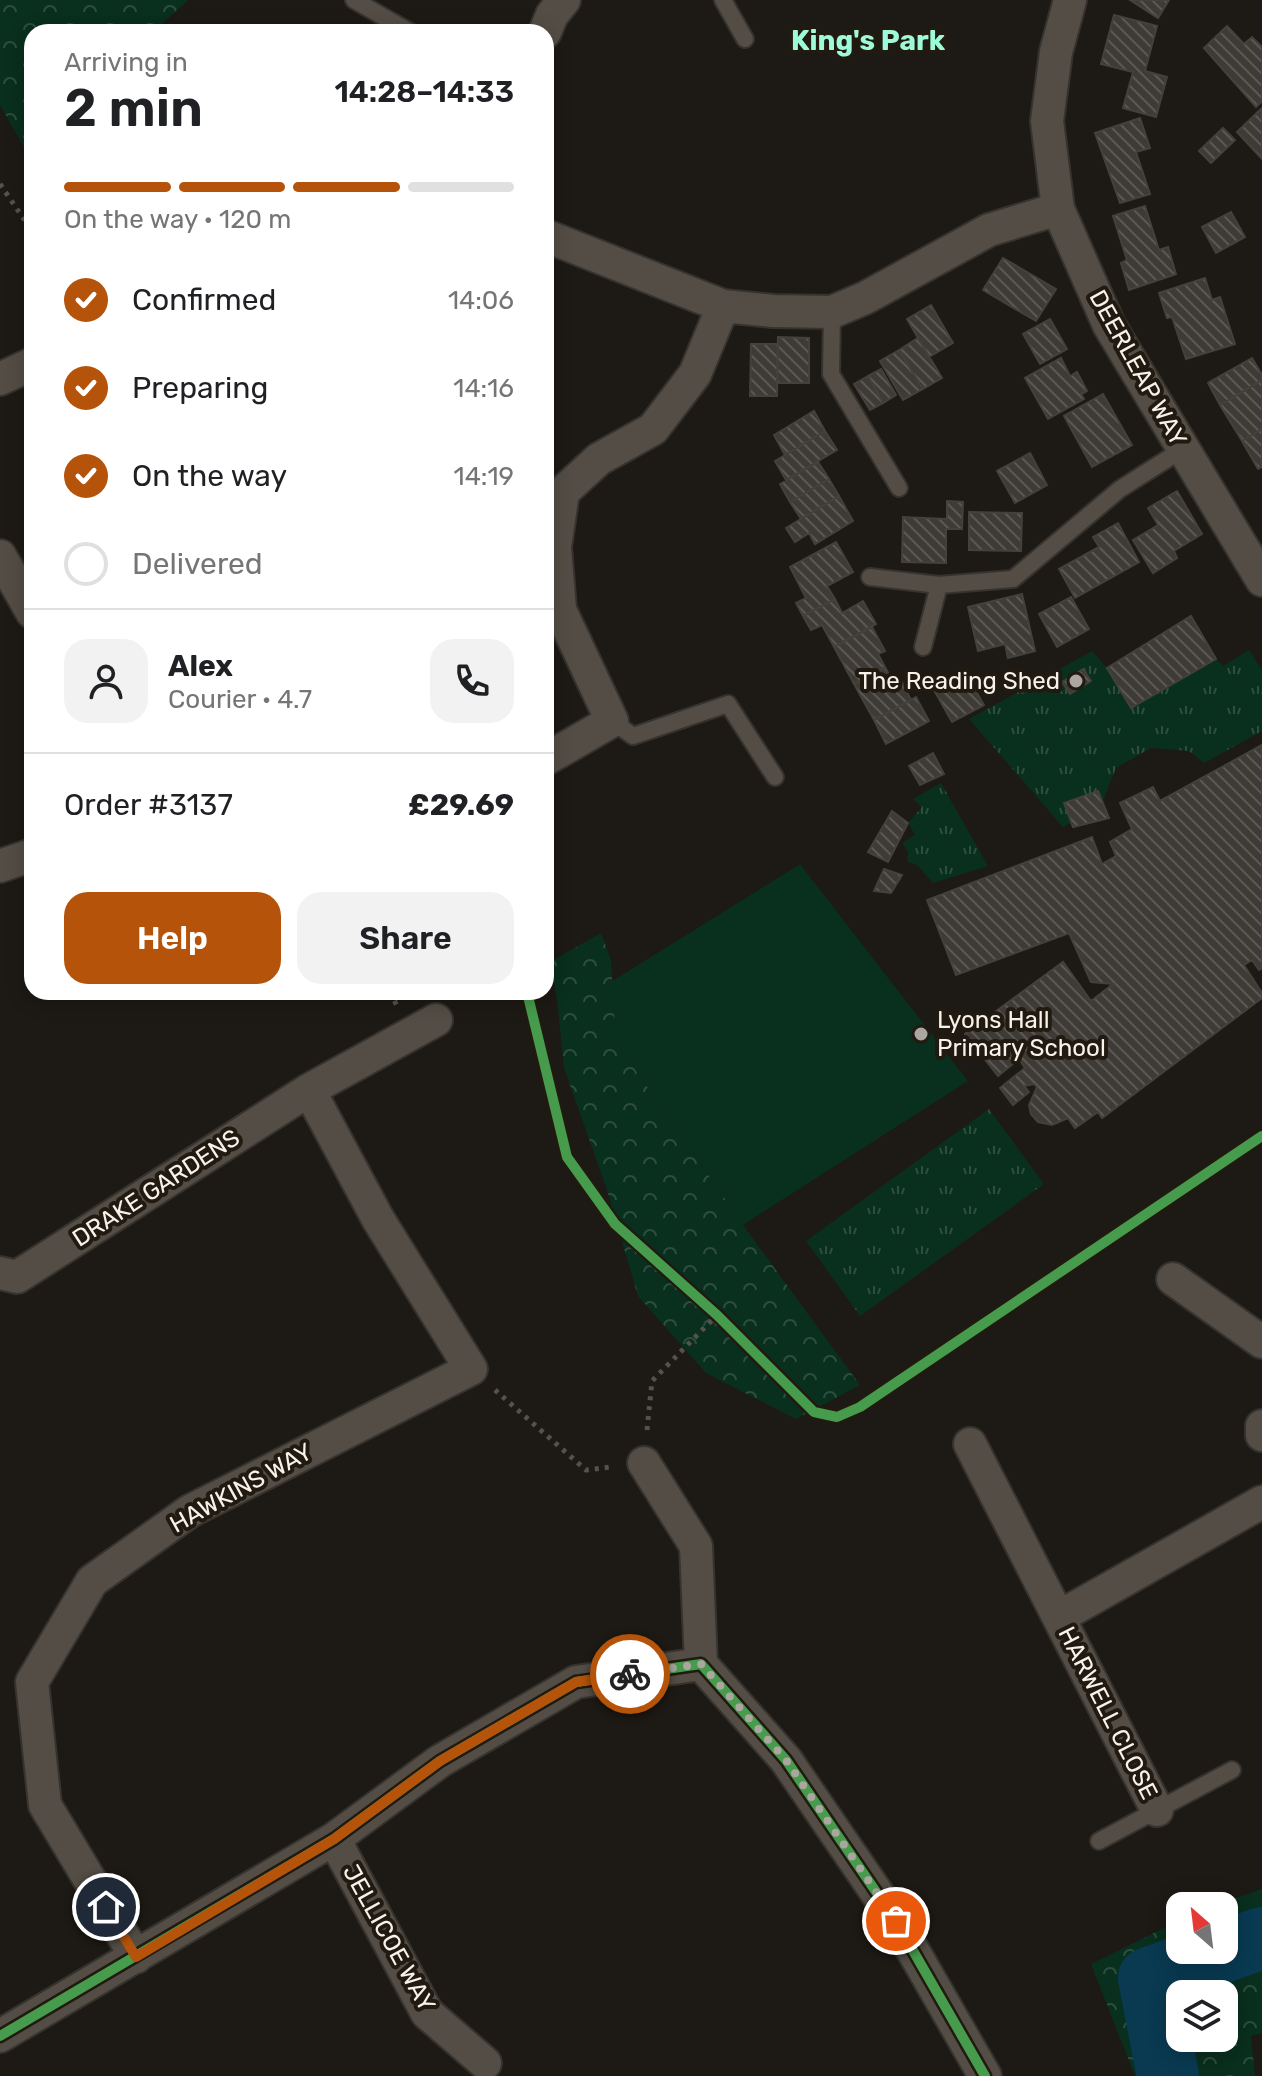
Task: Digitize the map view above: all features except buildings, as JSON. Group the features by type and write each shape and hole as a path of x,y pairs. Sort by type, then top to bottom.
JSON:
{"street":[{"path":"548,24 564,0"},
{"name":"DEERLEAP WAY","path":"1070,0 1056,52 1047,121 1058,209 1109,325 1262,580"},
{"path":"554,239 723,306 832,312 865,298 989,230 1058,209"},
{"path":"554,754 612,721 560,610 554,488 653,429 695,374 723,306"},
{"path":"0,379 24,368"},
{"path":"0,556 24,598"},
{"path":"0,866 24,858"},
{"name":"DRAKE GARDENS","path":"0,1273 17,1277 309,1090 436,1020"},
{"path":"309,1090 378,1219 471,1369"},
{"path":"1173,1279 1262,1342"},
{"name":"HAWKINS WAY","path":"136,1957 45,1805 32,1682 92,1581 116,1563 190,1511 471,1369"},
{"path":"1262,1426 1262,1435"},
{"name":"HARWELL CLOSE","path":"970,1444 1157,1810"},
{"path":"644,1463 696,1546 701,1664 786,1760 896,1921 985,2076"},
{"name":"HARWELL CLOSE","path":"1059,1617 1262,1502"},
{"path":"0,2036 334,1839 440,1761 576,1682 701,1664"},
{"name":"JELLICOE WAY","path":"334,1839 427,2013 485,2063"}],"lane":[{"path":"354,0 396,24"},
{"path":"723,0 745,39"},
{"path":"832,312 831,374 899,488"},
{"path":"870,577 939,585 1013,579 1120,489 1183,449"},
{"path":"923,647 939,585"},
{"path":"612,721 633,736 728,704 775,777"},
{"path":"1099,1841 1232,1770"}],"path":[{"path":"0,184 24,219"},
{"path":"706,1305 728,1325"},
{"path":"471,1369 586,1470 644,1463 652,1381 717,1315"}],"green space":[{"path":"0,0 188,0 162,24 24,24 24,147 0,105"},
{"path":"1249,650 1262,670 1262,731 1204,763 1189,751 1151,748 1116,768 1103,800 1098,791 1064,803 1072,822 1063,827 969,719 1092,651 1107,668 1131,708 1216,659 1223,666"},
{"path":"941,783 988,866 933,883 918,866 907,861 908,852 902,843 915,835 908,823 922,807 913,799"},
{"path":"800,864 968,1081 743,1225 585,998"},
{"path":"601,933 611,960 616,1042 743,1225 860,1385 796,1419 706,1373 638,1296 607,1190 564,1068 554,960"},
{"path":"989,1109 1044,1184 860,1316 806,1241"},
{"path":"1262,1889 1262,2033 1251,2036 1255,2076 1135,2076 1091,1964 1166,1927 1166,1964 1238,1964 1238,1897"}],"waterway":[{"path":"1168,2076 1149,1978 1262,1938"}],"cycle path":[{"path":"529,1000 567,1157 615,1224 717,1315 814,1412 837,1417 860,1407 1262,1136"},
{"path":"0,2036 334,1839 440,1761 576,1682 701,1664 786,1760 896,1921 985,2076"}],"way so far":[{"path":"630,1674 701,1664 786,1760 896,1921"}],"place":[{"name":"The Reading Shed","path":"1076,681"},
{"name":"Lyons Hall Primary School","path":"921,1034"}],"district":[{"name":"King's Park","path":"868,40"}],"route":[{"path":"106,1907 136,1957 334,1839 440,1761 576,1682 630,1674"}]}
